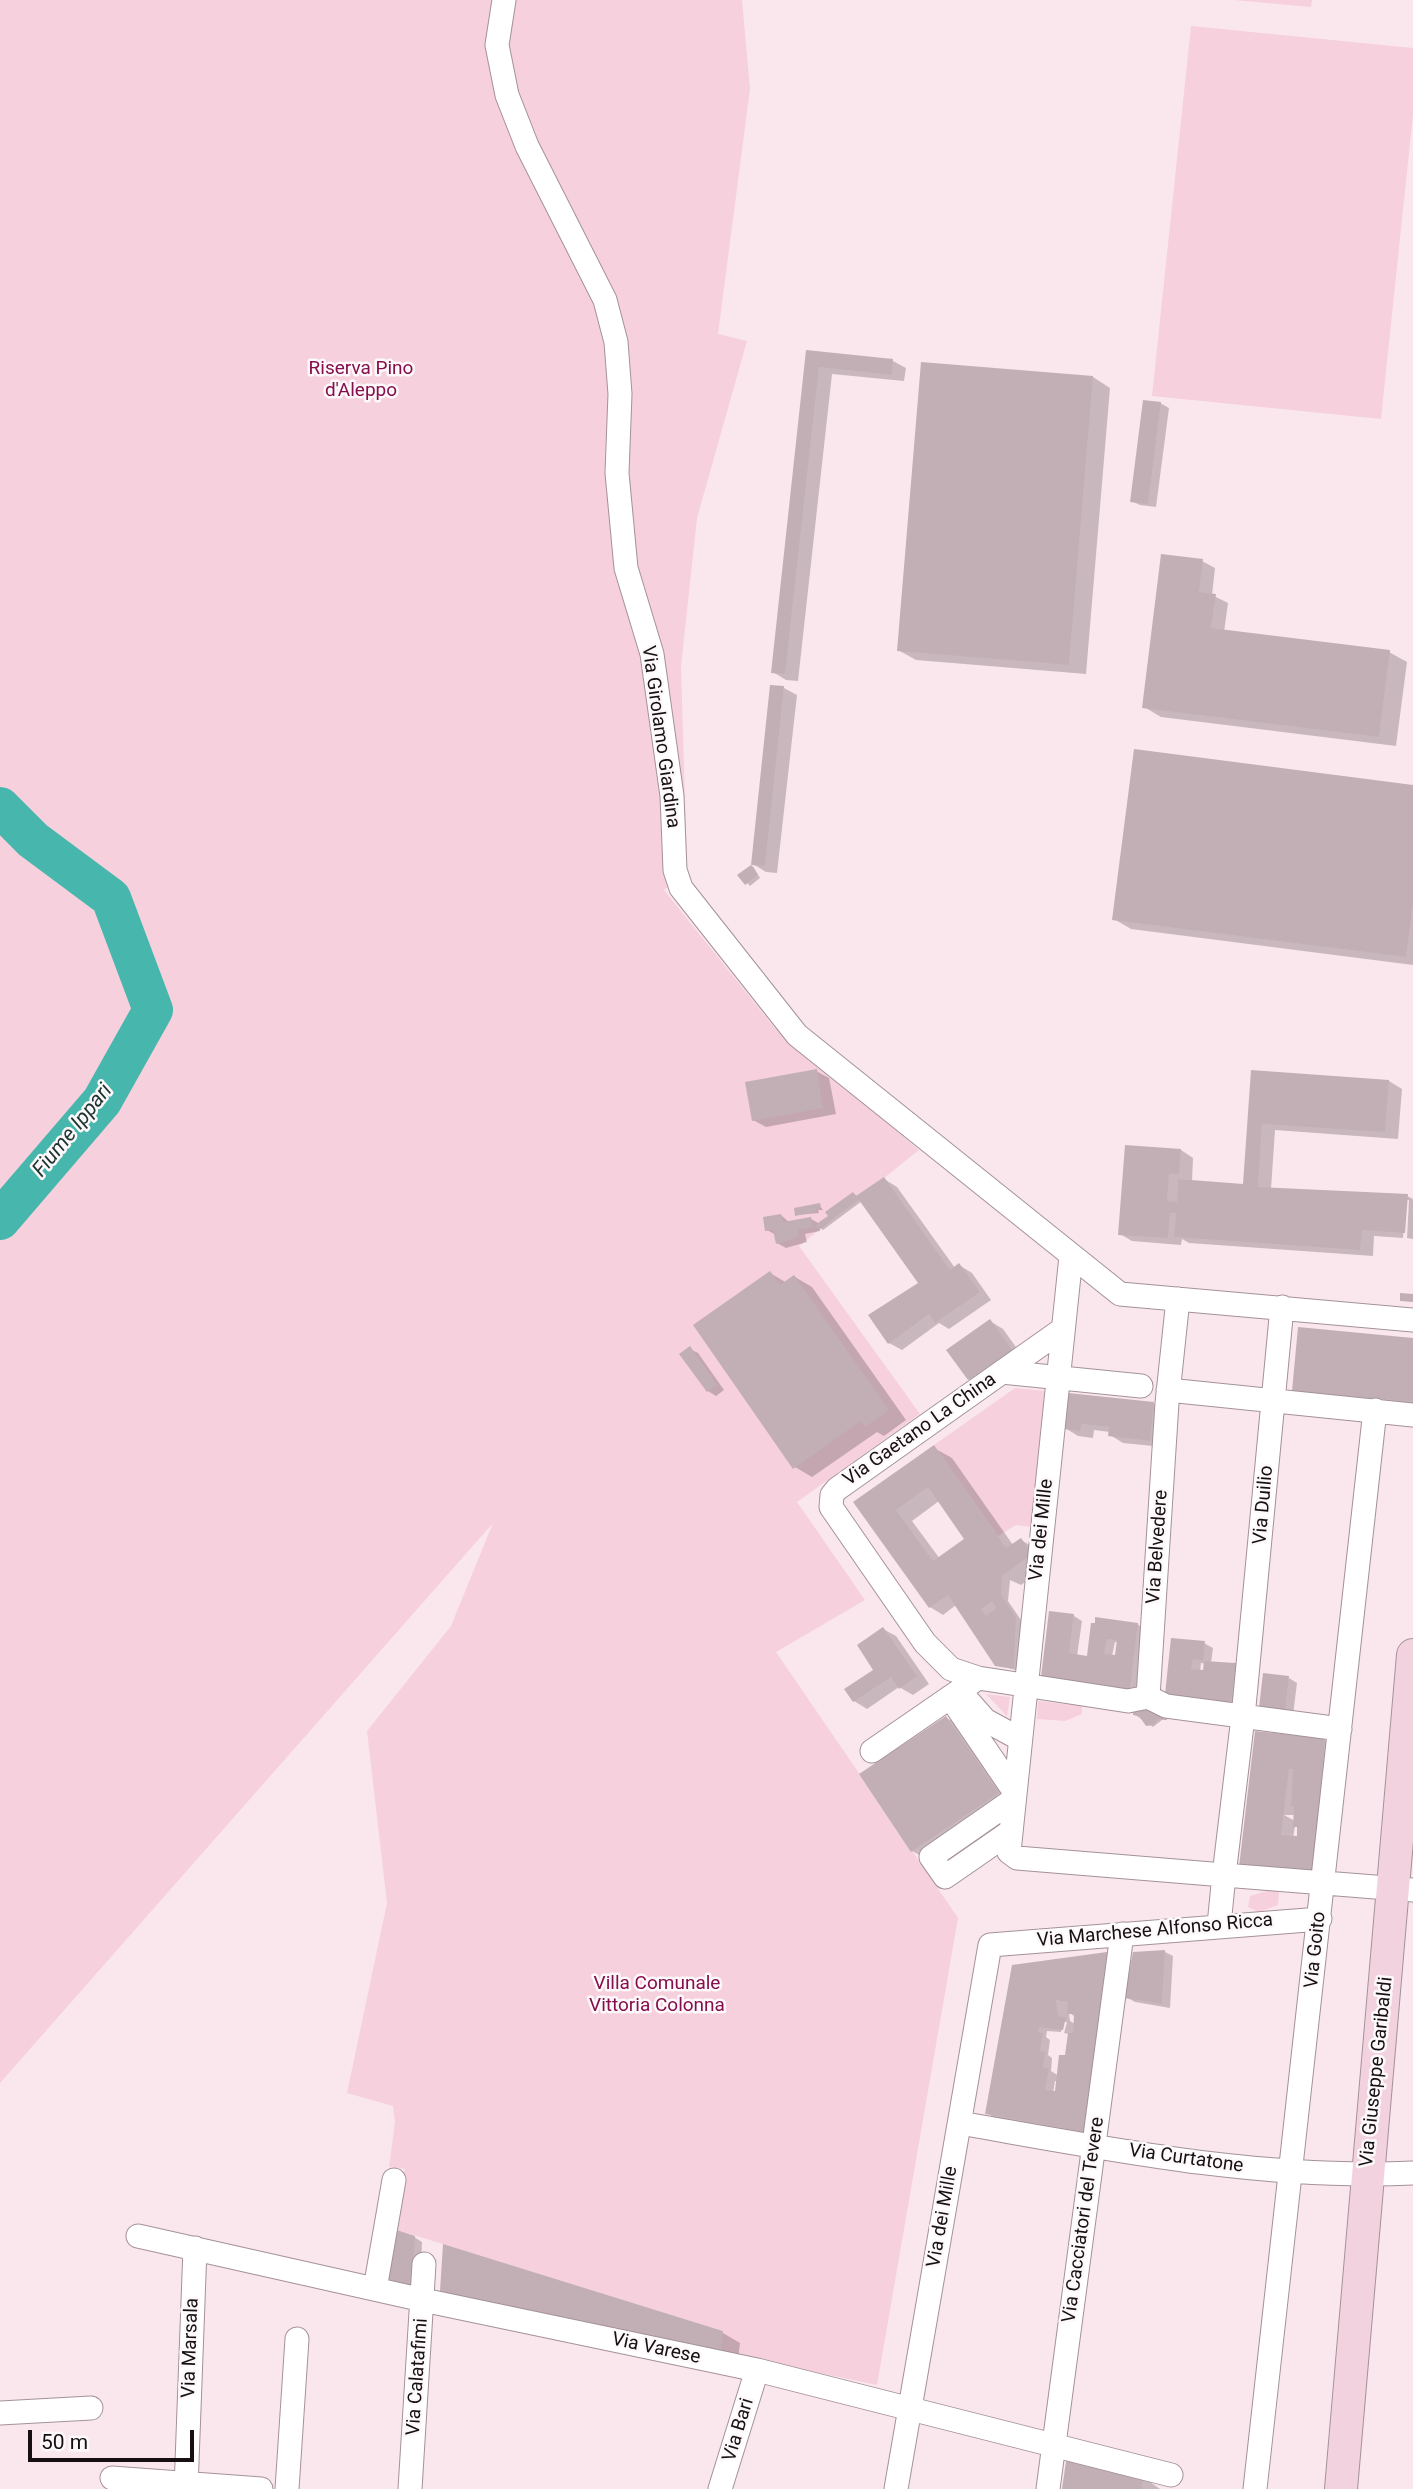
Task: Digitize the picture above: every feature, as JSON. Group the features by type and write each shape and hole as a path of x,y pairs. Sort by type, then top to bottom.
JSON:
{"main road":[{"name":"Via Giuseppe Garibaldi","path":"1341,2489 1367,2175 1404,1889 1413,1656"}],"street":[{"name":"Via Girolamo Giardina","path":"504,0 497,45 507,95 527,146 605,300 616,342 620,394 617,473 626,568 652,654 671,796 675,870 681,888 797,1035 1120,1294 1413,1320"},
{"name":"Via dei Mille","path":"1010,1832 1052,1381 1063,1329 1068,1253"},
{"name":"Via Belvedere","path":"1148,1693 1168,1397 1178,1299"},
{"name":"Via Duilio","path":"1219,1925 1248,1713 1282,1307"},
{"path":"1002,1372 1063,1329"},
{"name":"Via Gaetano La China","path":"962,1689 951,1669 936,1656 833,1511 831,1499 838,1489 1002,1372 1052,1381 1141,1386"},
{"path":"1168,1397 1196,1393 1413,1415"},
{"name":"Via Goito","path":"1255,2489 1375,1410"},
{"path":"872,1751 962,1689 1026,1679 1128,1701 1148,1693 1166,1706 1248,1713 1340,1729"},
{"path":"962,1689 985,1720 1020,1739"},
{"path":"962,1689 1014,1795 931,1857 945,1877 1010,1832"},
{"path":"1010,1832 1009,1852 1017,1858 1404,1889"},
{"name":"Via Marchese Alfonso Ricca","path":"990,1945 1121,1943 1219,1925 1320,1919"},
{"name":"Via Cacciatori del Tevere","path":"1048,2489 1121,1943"},
{"name":"Via dei Mille","path":"897,2489 990,1945"},
{"name":"Via Curtatone","path":"960,2123 1094,2147 1291,2174 1413,2173"},
{"path":"374,2289 394,2180"},
{"name":"Via Varese","path":"138,2235 423,2300 757,2370 1171,2475"},
{"name":"Via Marsala","path":"186,2486 195,2248"},
{"name":"Via Calatafimi","path":"410,2489 424,2264"},
{"path":"287,2489 296,2339"},
{"name":"Via Bari","path":"720,2489 757,2370"},
{"path":"0,2413 90,2408"},
{"path":"112,2478 186,2486 261,2489"}],"green space":[{"name":"Riserva Pino d'Aleppo","path":"0,0 742,0 750,89 718,334 747,341 697,518 681,666 687,869 664,890 774,1027 919,1150 799,1246 920,1414 797,1502 865,1600 776,1652 958,1918 877,2385 720,2352 723,2331 391,2228 405,2169 389,2167 395,2122 393,2106 347,2093 387,1903 367,1731 451,1626 493,1523 0,2083"},
{"path":"1234,0 1312,0 1311,7"},
{"path":"1191,26 1413,48 1413,115 1381,419 1152,396"},
{"path":"1015,1388 1045,1391 1031,1527 1016,1525 998,1536 934,1445"},
{"path":"986,1694 1010,1697 1007,1716"},
{"path":"1038,1701 1082,1706 1082,1714 1065,1721 1037,1719"},
{"path":"1270,1890 1279,1892 1278,1905 1259,1912 1248,1907 1250,1896"}],"building":[{"path":"806,350 893,359 892,375 819,367 785,674 771,673"},
{"path":"921,362 1093,376 1069,665 897,651"},
{"path":"1143,400 1161,402 1148,504 1130,502"},
{"path":"1161,554 1203,559 1199,592 1216,594 1211,628 1390,650 1379,737 1142,708"},
{"path":"770,685 784,686 765,866 751,865"},
{"path":"1134,749 1413,785 1413,903 1406,957 1112,920"},
{"path":"751,865 758,875 745,885 737,875"},
{"path":"817,1069 823,1108 752,1121 745,1082"},
{"path":"1251,1070 1389,1080 1385,1132 1262,1124 1258,1187 1408,1194 1405,1233 1362,1230 1360,1250 1174,1237 1176,1213 1170,1213 1168,1238 1118,1235 1125,1145 1181,1149 1179,1174 1169,1174 1167,1201 1177,1202 1178,1179 1243,1184"},
{"path":"884,1177 950,1270 959,1263 980,1292 935,1323 929,1314 888,1344 868,1315 918,1283 859,1200 818,1229 815,1225 828,1216 825,1212 853,1192 856,1196"},
{"path":"820,1203 821,1208 816,1209 816,1212 795,1216 794,1208"},
{"path":"781,1214 783,1222 811,1217 813,1227 798,1230 799,1237 776,1244 773,1230 765,1231 763,1217"},
{"path":"770,1271 780,1285 794,1275 889,1410 865,1427 861,1421 793,1469 693,1325"},
{"path":"1400,1293 1413,1294 1413,1302 1400,1301"},
{"path":"990,1319 1012,1350 968,1380 946,1350"},
{"path":"1298,1327 1413,1338 1413,1402 1292,1391"},
{"path":"690,1346 717,1385 707,1392 679,1354"},
{"path":"1068,1393 1154,1402 1150,1441 1108,1436 1109,1427 1082,1424 1080,1431 1064,1429"},
{"path":"934,1445 1006,1548 1021,1538 1032,1554 1002,1576 1001,1595 1016,1617 1014,1669 995,1666 948,1595 929,1608 853,1502","holes":["928,1487 964,1539 933,1561 896,1510","992,1601 996,1608 986,1616 981,1609"]},
{"path":"1049,1611 1074,1614 1069,1653 1087,1656 1091,1623 1095,1623 1095,1617 1138,1623 1130,1689 1041,1677","holes":["1107,1639 1117,1640 1115,1655 1104,1654"]},
{"path":"883,1627 917,1676 899,1689 891,1677 853,1702 844,1689 873,1670 857,1645"},
{"path":"1171,1638 1205,1641 1203,1661 1193,1659 1191,1669 1203,1670 1204,1661 1236,1663 1231,1702 1165,1694"},
{"path":"1263,1673 1289,1676 1285,1712 1259,1708"},
{"path":"1149,1707 1164,1714 1163,1719 1158,1719 1154,1725 1146,1726 1139,1716 1133,1715 1133,1710"},
{"path":"946,1716 999,1793 911,1852 859,1774"},
{"path":"1255,1731 1325,1738 1313,1871 1239,1867","holes":["1289,1769 1293,1769 1291,1806 1294,1806 1293,1827 1297,1827 1297,1836 1281,1835"]},
{"path":"1165,1950 1162,2004 1124,1998 1133,1952"},
{"path":"1107,1952 1084,2132 985,2114 1012,1965","holes":["1056,2000 1068,2002 1067,2014 1074,2014 1073,2033 1068,2033 1065,2055 1059,2055 1055,2091 1045,2090 1049,2068 1043,2067 1045,2052 1040,2051 1043,2033 1038,2032 1039,2027 1063,2030 1066,2017 1058,2016"]},
{"path":"391,2228 415,2236 412,2287 381,2280"},
{"path":"443,2244 723,2331 720,2352 440,2291"},
{"path":"1067,2455 1143,2475 1142,2489 1062,2489"}],"waterway":[{"name":"Fiume Ippari","path":"0,807 33,840 111,898 153,1010 102,1101 0,1220"}],"park label":[{"name":"Villa Comunale Vittoria Colonna","path":"657,1995"}]}
